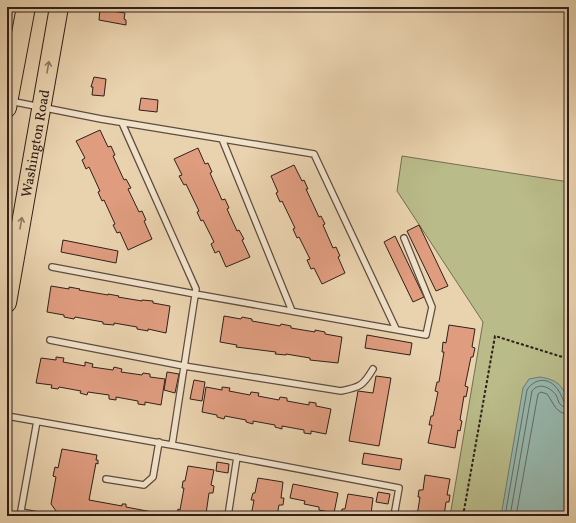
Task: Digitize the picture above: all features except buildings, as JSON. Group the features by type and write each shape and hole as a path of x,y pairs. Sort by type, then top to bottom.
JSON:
{"main road":[{"path":"8,104 26,7"},
{"name":"Washington Road","path":"7,303 59,7"}],"lane":[{"path":"8,104 41,107 122,123 314,154 396,329"},
{"path":"122,123 196,289 172,444"},
{"path":"222,139 292,311"},
{"path":"52,267 426,335 432,307 404,238"},
{"path":"50,340 184,366 341,391 358,388 366,380 373,369"},
{"path":"7,416 172,444 399,488 394,516"},
{"path":"37,421 21,514 42,516"},
{"path":"106,479 144,485 153,477 159,442"},
{"path":"228,516 237,457"}],"path":[{"path":"463,516 495,336 569,359"}],"green space":[{"path":"402,156 569,182 569,516 450,516 483,322 397,191"}],"water":[{"path":"540,377 552,380 560,385 565,393 569,405 569,516 501,516 523,388 529,379"}]}
